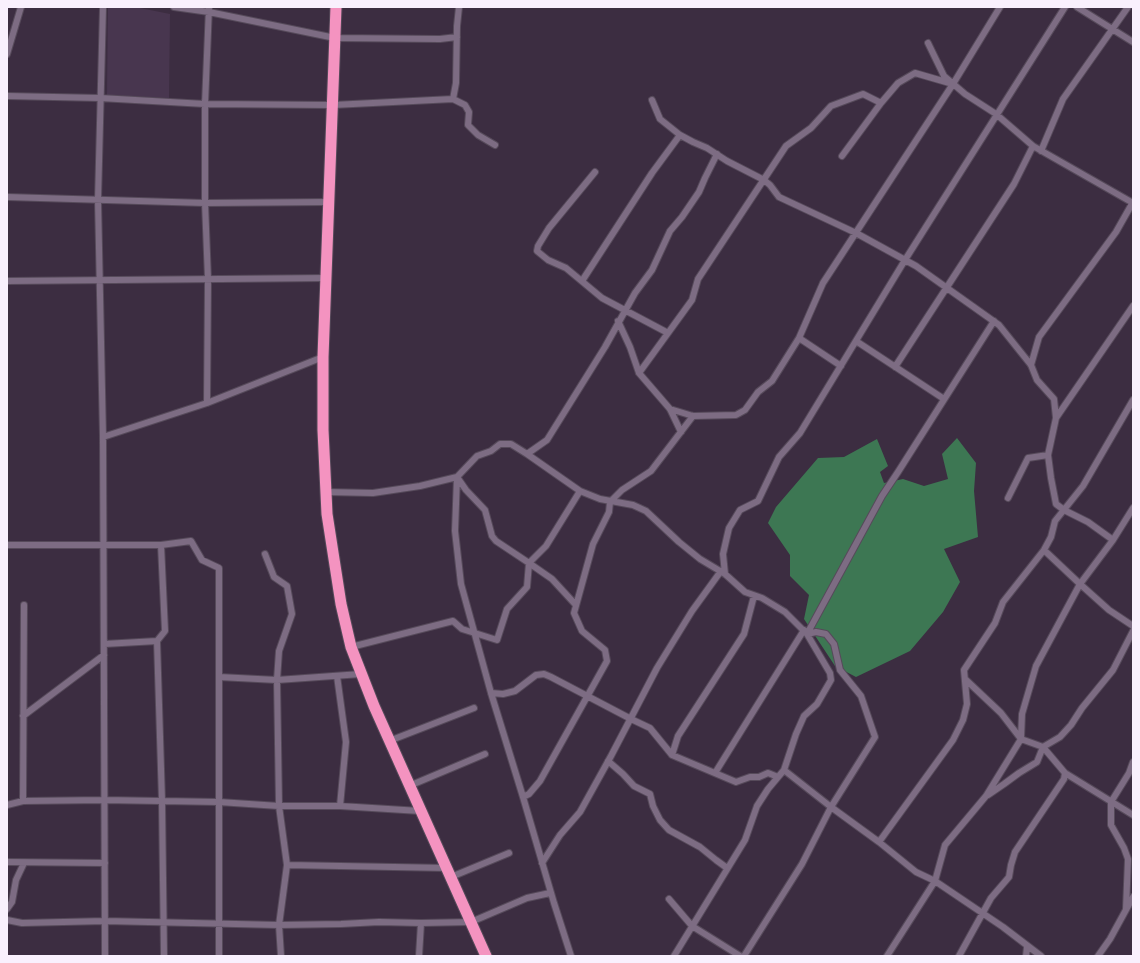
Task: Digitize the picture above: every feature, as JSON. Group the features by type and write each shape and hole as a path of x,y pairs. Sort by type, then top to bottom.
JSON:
{"highway":[{"path":"336,7 330,202 323,357 323,430 327,514 341,604 351,647 361,674 420,811 486,956"}],"street":[{"path":"7,54 21,7"},
{"path":"103,7 98,200 104,437 103,544 105,956"},
{"path":"174,7 209,10 335,38 457,38"},
{"path":"453,99 456,83 459,7"},
{"path":"670,409 693,416 736,415 745,410 758,392 772,381 799,338 823,283 954,84 1000,7"},
{"path":"542,863 560,835 580,812 631,720 657,668 680,630 692,611 723,573 723,554 730,528 740,510 758,501 779,458 800,433 905,260 1065,7"},
{"path":"1077,7 1133,42"},
{"path":"1041,150 1063,99 1128,7"},
{"path":"207,403 208,279 205,203 205,104 209,10"},
{"path":"928,43 944,76 965,94 996,114 1034,146 1133,203 1116,232 1039,337 1031,365"},
{"path":"842,156 881,102 898,83 915,73 954,84"},
{"path":"639,373 692,300 698,279 786,146 811,128 831,106 863,94 881,102"},
{"path":"7,96 100,98 205,104 333,105 453,99 465,105 469,112 468,125 478,135 495,146"},
{"path":"652,100 660,119 680,135 707,148 727,161 764,180 779,197 856,233 916,266 999,325 1031,365 1037,380 1054,399 1056,418 1048,455 1056,504 1064,510 1088,522 1113,540"},
{"path":"582,281 644,185 680,135"},
{"path":"895,367 1014,184 1034,146"},
{"path":"527,454 547,440 605,346 635,293 652,270 670,230 682,217 699,192 704,178 717,154"},
{"path":"595,172 549,228 538,246 538,251 548,260 566,268 602,298 624,311 668,332"},
{"path":"7,197 205,203 330,202"},
{"path":"7,281 327,278"},
{"path":"1056,418 1133,306"},
{"path":"618,321 630,347 639,373 670,409 681,432"},
{"path":"715,773 805,632 882,496 994,321"},
{"path":"799,338 841,366"},
{"path":"856,341 944,399"},
{"path":"104,437 207,403 323,357"},
{"path":"879,842 953,740 963,720 967,704 964,670 995,623 1003,602 1044,550 1051,537 1055,521 1083,486 1133,400"},
{"path":"523,797 529,794 540,781 607,661 604,650 582,631 574,613 575,604 593,544 609,512 610,502 622,490 651,471 693,416"},
{"path":"326,492 373,493 420,486 457,477 477,456 491,451 500,444 511,444 580,491 610,502 633,505 646,511 679,542 700,559 723,573 745,592 762,598 785,612 805,632 830,673 831,680 817,704 804,716 796,734 784,770 768,789 758,806 745,840 674,956"},
{"path":"1008,498 1028,458 1048,455"},
{"path":"457,477 466,490 485,510 492,536 496,541 552,579 575,604"},
{"path":"457,477 455,531 461,584 491,693 523,797 550,893 571,956"},
{"path":"351,647 453,621 462,629 497,640 507,609 527,587 529,563 546,546 580,491"},
{"path":"887,956 935,881 945,846 986,796 1020,739 1022,714 1036,666 1080,584 1113,540 1133,508"},
{"path":"7,545 161,545 191,542 202,560 219,568 219,956"},
{"path":"161,545 165,631 157,641 162,800 164,956"},
{"path":"1044,550 1109,610 1133,626"},
{"path":"266,554 274,577 287,586 292,614 279,652 277,680 279,806 288,865 279,925 281,956"},
{"path":"672,755 678,736 744,634 754,596"},
{"path":"23,801 24,605"},
{"path":"986,796 1018,773 1037,762 1043,747 1060,737 1071,725 1082,708 1113,670 1133,631"},
{"path":"744,956 802,864 831,807 875,737 861,696 840,670 834,644 826,634 805,632"},
{"path":"104,644 157,641"},
{"path":"23,716 104,655"},
{"path":"219,677 277,680 361,674"},
{"path":"491,693 503,694 515,691 536,675 544,674 551,676 631,720 650,728 672,755 736,782 750,777 759,777 768,773 778,777"},
{"path":"337,676 346,742 340,806"},
{"path":"965,679 1001,713 1020,739 1043,747 1065,773 1133,815"},
{"path":"389,741 474,708"},
{"path":"409,786 485,754"},
{"path":"608,761 634,786 650,794 653,806 660,820 669,830 700,847 727,868"},
{"path":"1126,909 1128,858 1111,824 1111,802 1129,773 1133,762"},
{"path":"784,770 916,872 935,881 1003,927 1041,956"},
{"path":"959,956 975,930 982,913 991,898 1009,877 1010,865 1015,852 1064,779 1065,773"},
{"path":"7,805 23,801 162,800 279,806 340,806 420,811"},
{"path":"288,865 449,872 509,853"},
{"path":"7,862 105,863"},
{"path":"7,909 12,902 16,880 24,863"},
{"path":"7,920 22,923 105,921 279,925 379,922 471,922 527,898 550,893"},
{"path":"1098,956 1110,939 1133,896"},
{"path":"669,899 692,926 740,956"},
{"path":"420,956 421,923"},
{"path":"1026,956 1027,946"}],"shaded area":[{"path":"108,7 135,7 170,14 169,98 107,95"}],"green space":[{"path":"957,438 976,463 974,491 978,537 944,549 960,582 943,612 910,651 856,677 835,666 804,619 809,595 790,576 790,555 768,523 776,507 818,458 844,457 877,439 888,466 880,472 884,483 903,479 924,486 948,479 942,454"}]}
